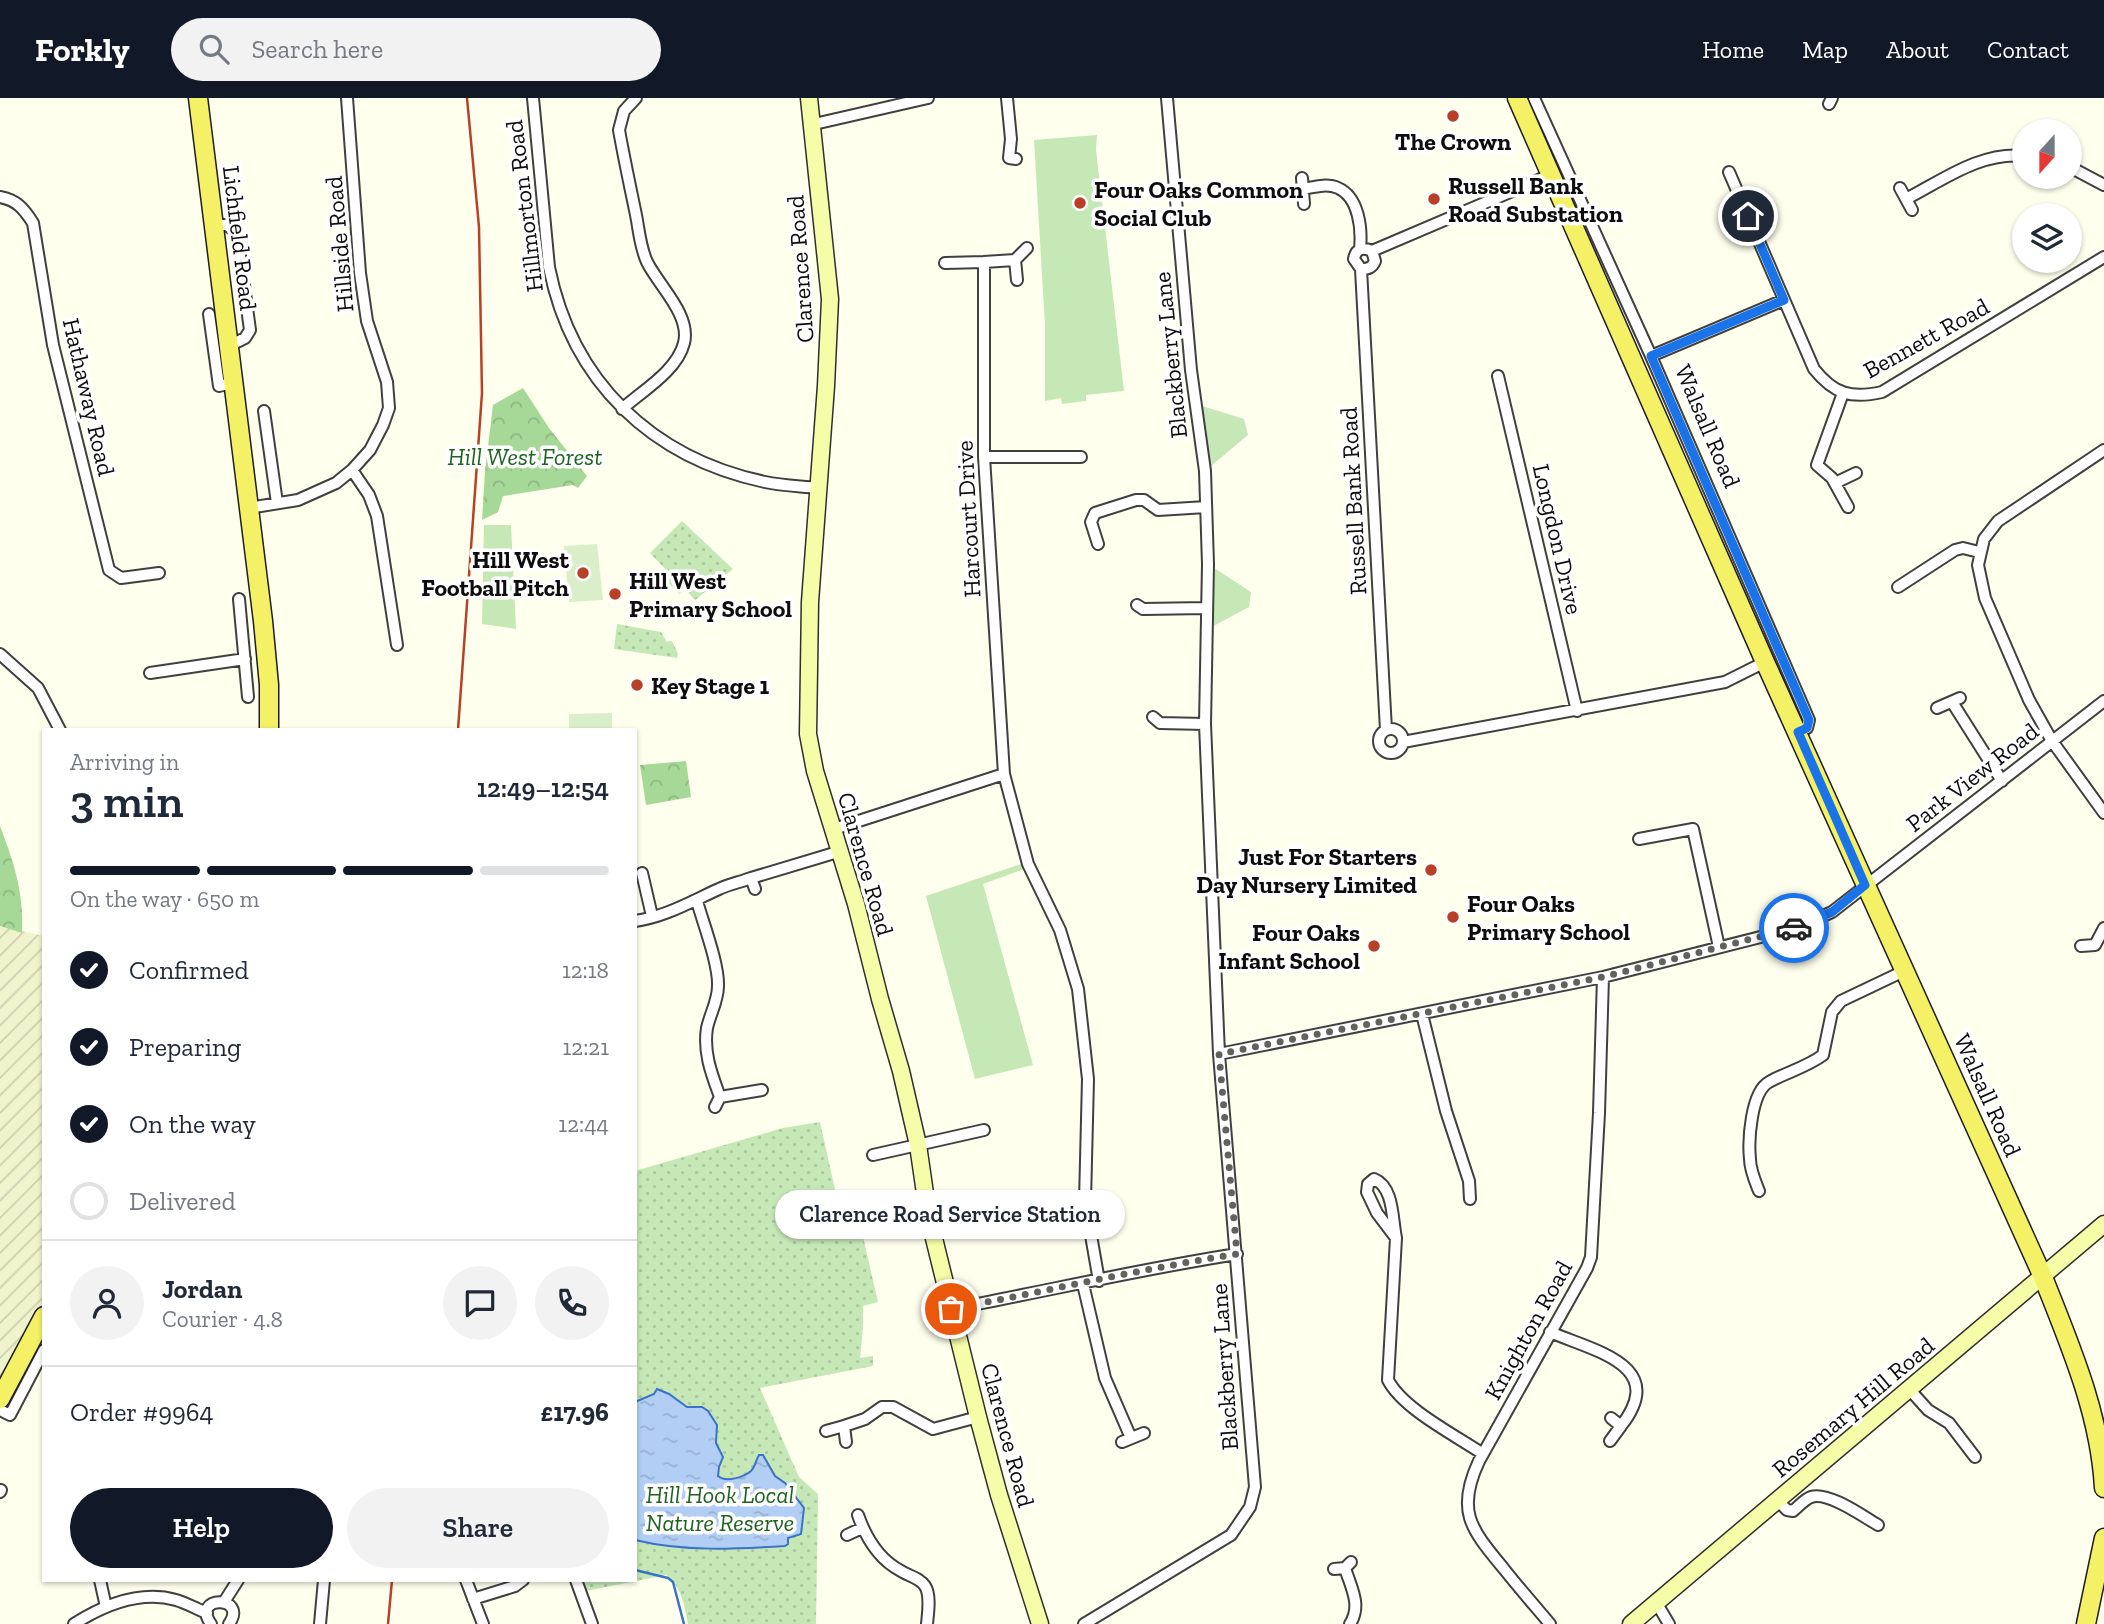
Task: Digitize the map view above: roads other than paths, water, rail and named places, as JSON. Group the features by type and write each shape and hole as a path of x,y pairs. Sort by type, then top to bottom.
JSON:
{"main road":[{"name":"Lichfield Road","path":"198,98 263,621 269,685 269,728"},
{"name":"Walsall Road","path":"1517,98 1765,662 2043,1276 2077,1362 2089,1402 2103,1468 2104,1488"},
{"path":"0,1399 42,1320"},
{"path":"2086,1624 2104,1538"}],"street":[{"name":"Hillside Road","path":"249,508 298,500 336,484 352,470 377,439 390,402 387,382 366,321 347,98"},
{"name":"Hillmorton Road","path":"533,98 549,267 554,293 578,351 592,374 622,409 659,438 716,468 769,483 818,488"},
{"path":"622,409 671,366 678,355 685,333 680,314 658,281 643,251 618,130 624,111 636,98"},
{"name":"Clarence Road","path":"809,98 830,299 810,602 808,734 815,771 841,851 901,1071 918,1145 928,1214 978,1416 999,1495 1040,1624"},
{"path":"810,125 928,98"},
{"path":"1007,98 1011,139 1009,159"},
{"name":"Blackberry Lane","path":"1084,1624 1231,1535 1250,1507 1255,1487 1219,1054 1205,724 1205,471 1191,370 1167,98"},
{"name":"Walsall Road","path":"1534,98 1651,356 1809,720 1807,728 1798,732"},
{"path":"1906,199 1980,160 2012,155"},
{"name":"Bennett Road","path":"1729,172 1814,369 1825,383 1843,393 1862,397 1882,392 2104,257"},
{"path":"2082,173 2104,185"},
{"path":"1304,204 1303,183 1321,186 1338,184 1357,214 1362,232 1360,249 1372,251 1550,175"},
{"path":"1900,188 1912,209"},
{"name":"Hathaway Road","path":"0,197 23,207 33,223 53,345 109,569 121,578 159,573"},
{"path":"945,263 1015,260 1027,248"},
{"name":"Russell Bank Road","path":"1360,249 1354,259 1361,269 1386,730 1380,736 1380,747 1386,752 1398,751 1403,742 1725,682 1765,662"},
{"path":"1361,269 1373,265 1375,261 1372,251"},
{"path":"1015,260 1017,280"},
{"name":"Harcourt Drive","path":"984,262 984,457 1004,774 1028,864 1060,930 1079,989 1089,1089 1085,1201 1099,1281"},
{"path":"1651,356 1784,300"},
{"name":"Lichfield Road","path":"209,314 219,386 233,383"},
{"name":"Longdon Drive","path":"1498,376 1577,711"},
{"path":"1817,465 1843,393"},
{"path":"264,411 277,503"},
{"path":"2104,450 1998,521 1984,539 1979,552 1979,577 1993,618 2029,700 2052,741 2104,813"},
{"path":"984,457 1081,457"},
{"path":"1807,458 1835,483 1848,507"},
{"path":"352,470 369,495 377,516 397,645"},
{"path":"1835,483 1856,473"},
{"path":"1098,544 1091,522 1095,513 1136,499 1144,500 1158,510 1206,507"},
{"path":"1898,587 1955,550 1963,548 1979,552"},
{"path":"239,599 248,697"},
{"path":"1137,606 1143,609 1206,608"},
{"path":"242,623 263,621"},
{"path":"0,654 38,688 59,728"},
{"path":"150,673 245,659"},
{"path":"1937,708 1956,700 2002,781"},
{"name":"Park View Road","path":"1219,1054 1603,977 1814,921 1832,912 2104,701"},
{"path":"1153,717 1160,723 1205,724"},
{"path":"1386,730 1399,732 1403,742"},
{"path":"834,829 1004,774"},
{"path":"1639,839 1693,829 1719,947"},
{"path":"637,920 697,901 721,888 753,884 841,851"},
{"path":"639,860 639,874 652,916"},
{"path":"697,901 718,975 717,995 707,1028 708,1061 718,1102 762,1090"},
{"path":"2098,958 2095,945 2104,928"},
{"path":"2081,946 2095,945"},
{"path":"1759,1191 1749,1159 1754,1107 1759,1091 1768,1083 1812,1064 1824,1055 1832,1012 1841,1001 1904,971"},
{"name":"Knighton Road","path":"1550,1624 1473,1530 1467,1503 1468,1489 1483,1454 1591,1257 1603,977"},
{"path":"1422,1014 1446,1111 1469,1181 1470,1199"},
{"path":"873,1155 984,1130"},
{"path":"1396,1238 1377,1213 1367,1192 1368,1184 1374,1180 1383,1183 1388,1191 1396,1238 1388,1380 1394,1393 1409,1405 1483,1454"},
{"path":"1031,1208 1085,1201"},
{"name":"Rosemary Hill Road","path":"1631,1624 2104,1224"},
{"path":"951,1309 1237,1254"},
{"path":"1083,1284 1105,1378 1126,1440 1144,1433"},
{"path":"1550,1332 1625,1364 1634,1376 1638,1391 1634,1410 1610,1441"},
{"path":"0,1410 10,1415 42,1354"},
{"path":"1910,1390 1928,1409 1949,1423 1975,1457"},
{"path":"826,1431 865,1419 882,1408 893,1407 933,1429 978,1416"},
{"path":"1611,1418 1621,1426"},
{"path":"844,1426 846,1442"},
{"path":"1777,1500 1787,1510 1793,1511 1815,1496 1842,1504 1878,1525"},
{"path":"858,1515 862,1528 882,1557 925,1586 928,1594 927,1624"},
{"path":"847,1535 862,1528"},
{"path":"1343,1566 1357,1604 1356,1615 1350,1624"},
{"path":"100,1582 106,1607"},
{"path":"74,1624 106,1607 140,1598 160,1597 177,1600 209,1619 212,1604 224,1602 236,1582"},
{"path":"320,1624 324,1582"},
{"path":"467,1582 483,1624"},
{"path":"473,1599 520,1582"},
{"path":"577,1582 592,1624"},
{"path":"224,1602 233,1610 233,1618 229,1624"},
{"path":"1656,1602 1669,1624"}],"water":[{"path":"657,1389 687,1407 702,1407 708,1411 717,1425 716,1443 723,1457 718,1476 721,1478 730,1479 748,1473 759,1455 763,1455 775,1476 785,1483 804,1508 801,1534 788,1538 788,1544 785,1546 748,1548 691,1548 637,1540 637,1401 654,1394"}],"waterway":[{"path":"637,1570 668,1578 673,1582 684,1624"}],"railway":[{"path":"458,728 482,393 479,227 467,98"},
{"path":"388,1624 392,1582"}],"place":[{"name":"The Crown","path":"1453,116"},
{"name":"Russell Bank Road Substation","path":"1434,199"},
{"name":"Four Oaks Common Social Club","path":"1080,203"},
{"name":"Hill West Football Pitch","path":"583,573"},
{"name":"Hill West Primary School","path":"615,594"},
{"name":"Key Stage 1","path":"637,685"},
{"name":"Just For Starters Day Nursery Limited","path":"1431,870"},
{"name":"Four Oaks Primary School","path":"1453,917"},
{"name":"Four Oaks Infant School","path":"1374,946"},
{"name":"Clarence Road Service Station","path":"951,1309"}],"park label":[{"name":"Hill West Forest","path":"525,456"},
{"name":"Hill Hook Local Nature Reserve","path":"720,1508"}]}
